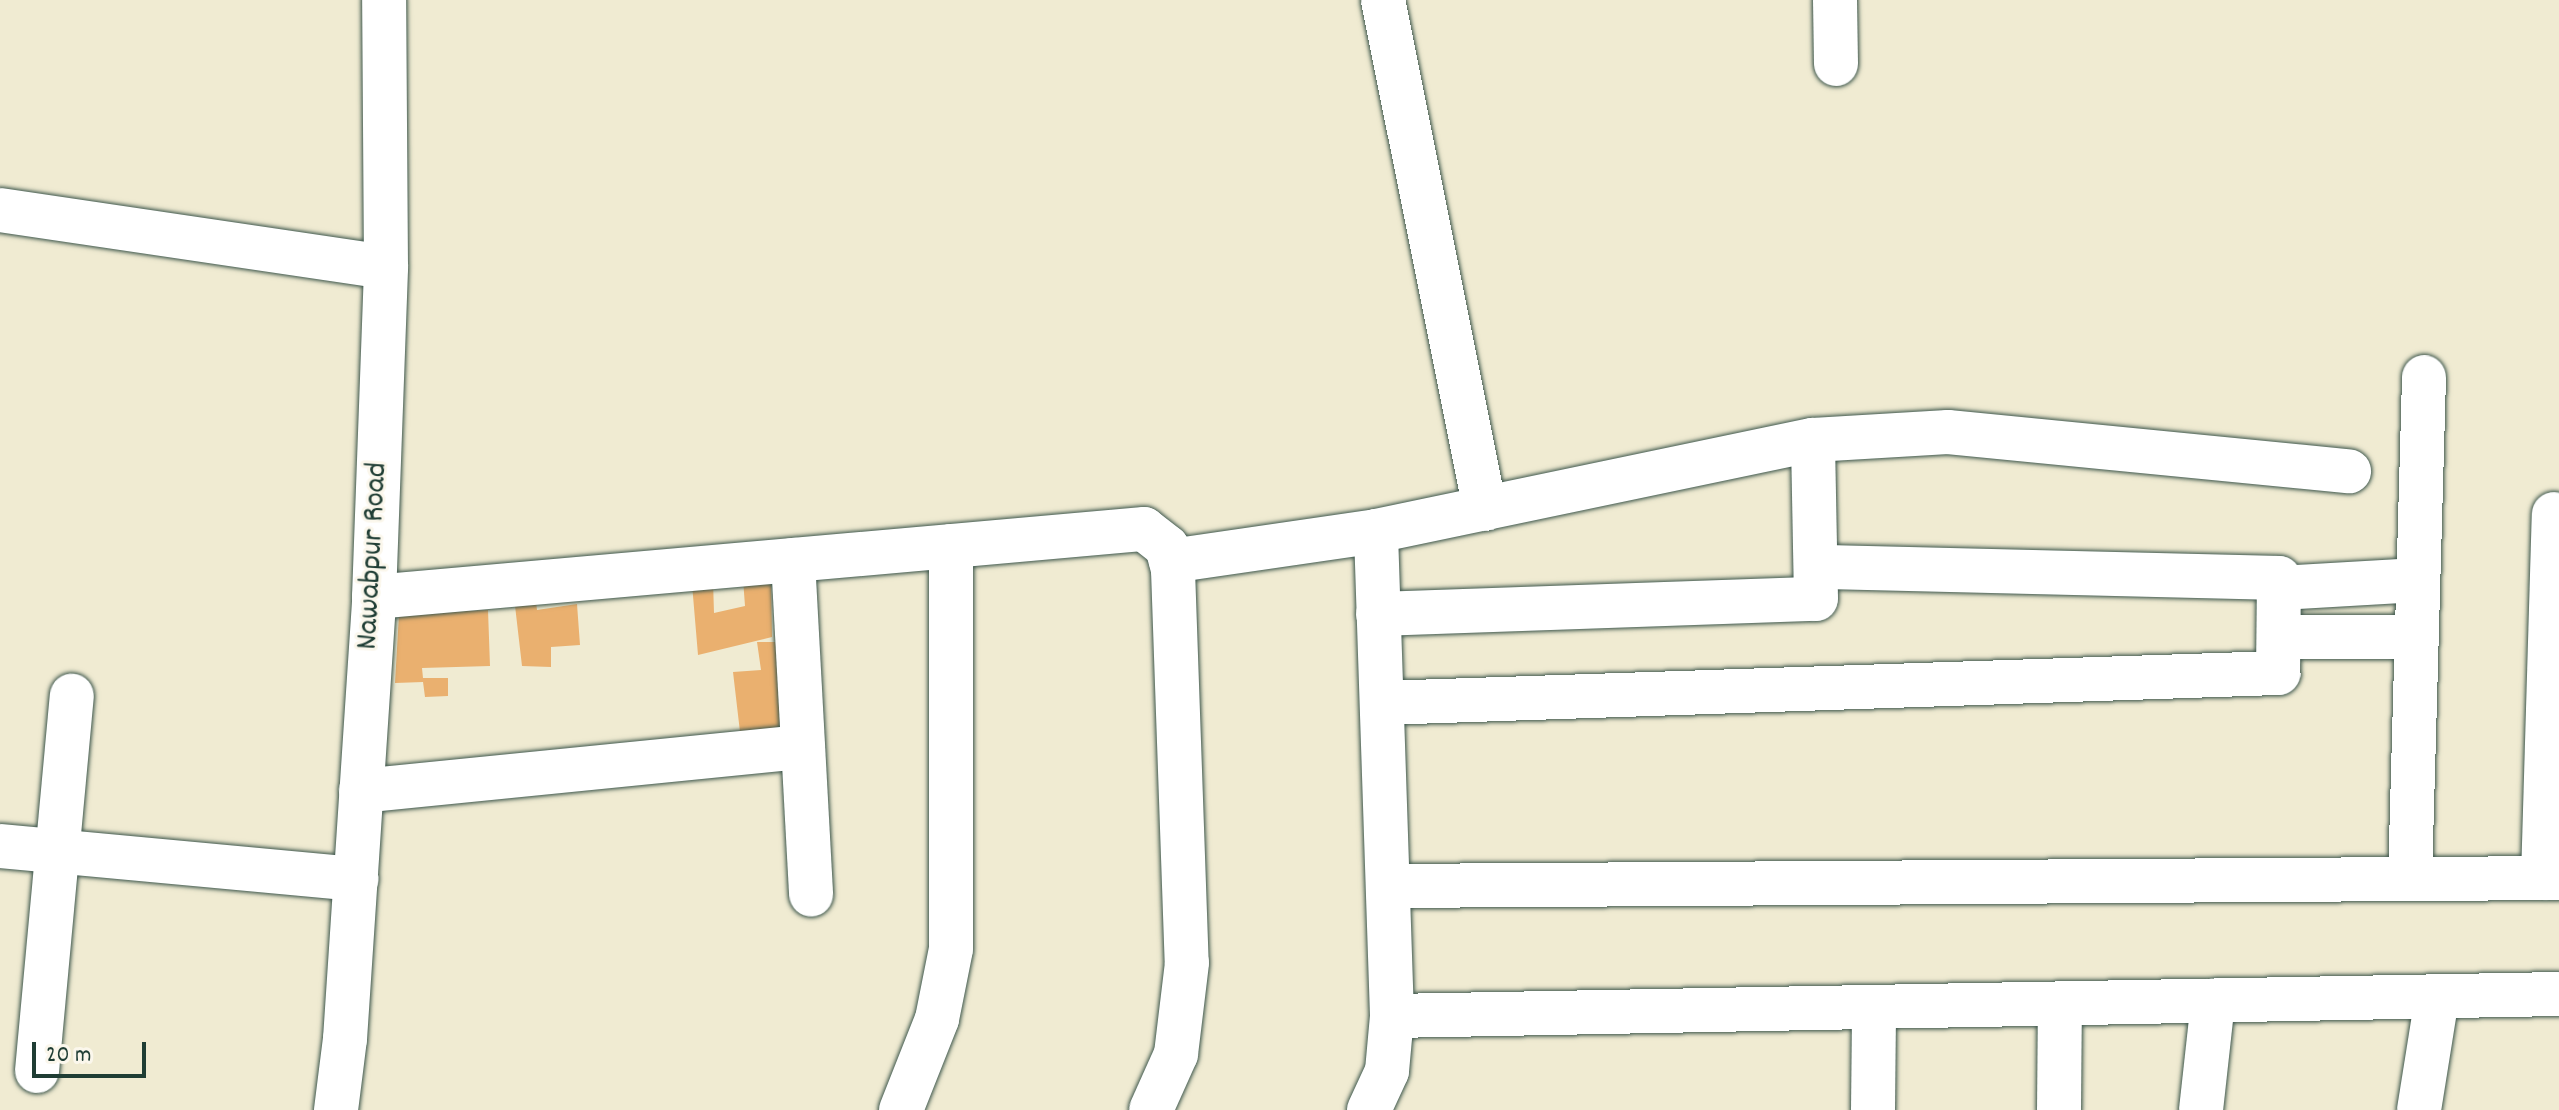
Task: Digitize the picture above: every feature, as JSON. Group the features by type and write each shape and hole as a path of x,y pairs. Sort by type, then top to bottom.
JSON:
{"street":[{"name":"Nawabpur Road","path":"336,1110 356,879 374,597 386,267 384,0"},
{"path":"1383,0 1485,509"},
{"path":"1835,0 1836,64"},
{"path":"0,210 386,267"},
{"path":"2410,879 2424,377"},
{"path":"1171,561 1376,531 1813,440 1948,432 2349,471"},
{"path":"1378,614 1810,601 1818,592 1813,440"},
{"path":"1388,886 2551,878 2554,514"},
{"path":"374,597 1144,529 1167,547 1171,561 1187,979 1176,1054 1151,1110"},
{"path":"1369,1110 1387,1071 1392,1016 1376,531"},
{"path":"901,1110 937,1019 953,936 951,546"},
{"path":"793,560 811,895"},
{"path":"1382,703 2274,676 2280,588 2275,577 1817,567"},
{"path":"2280,588 2418,580"},
{"path":"2279,637 2417,637"},
{"path":"37,1071 72,696"},
{"path":"361,791 803,747"},
{"path":"0,846 356,879"},
{"path":"1392,1016 2559,994"},
{"path":"2419,1110 2437,997"},
{"path":"2201,1110 2213,1001"},
{"path":"2059,1110 2060,1005"},
{"path":"1873,1110 1874,1008"}],"building":[{"path":"771,577 772,637 698,655 692,584 713,581 714,613 745,606 743,579"},
{"path":"535,594 537,610 577,604 580,645 551,647 551,667 522,666 514,597"},
{"path":"488,610 490,666 422,668 423,678 448,678 448,696 425,697 423,682 395,683 399,614"},
{"path":"757,642 788,642 792,734 740,732 733,672 761,670"}]}
